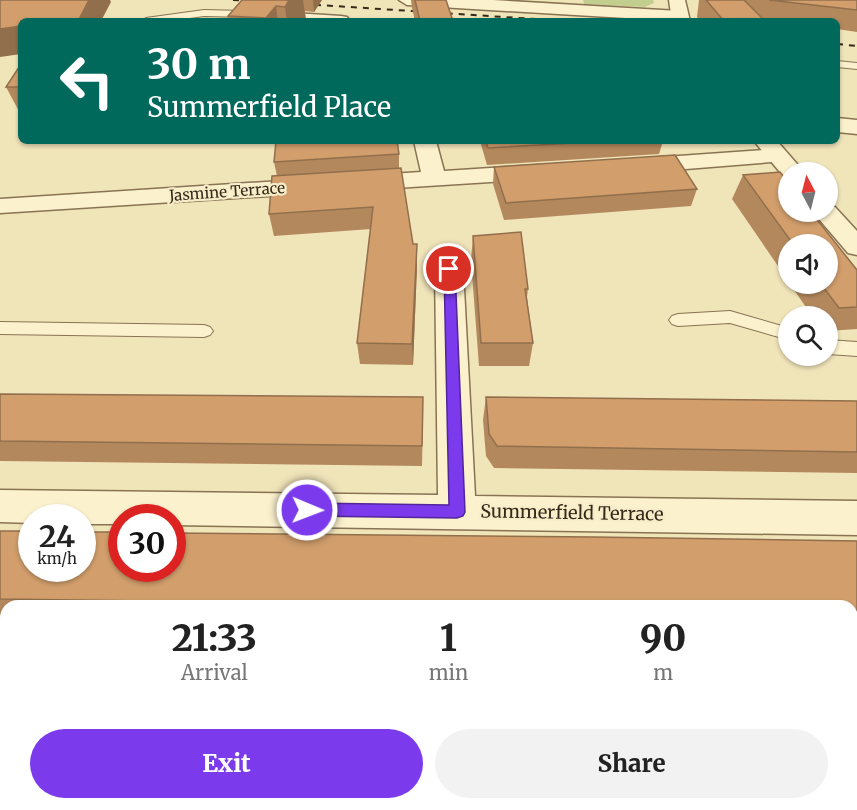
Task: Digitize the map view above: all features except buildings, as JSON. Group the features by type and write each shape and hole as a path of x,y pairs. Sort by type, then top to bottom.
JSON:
{"street":[{"path":"407,0 679,14"},
{"path":"253,17 274,18"},
{"path":"840,124 857,127"},
{"path":"426,144 434,179"},
{"path":"613,167 778,156"},
{"name":"Jasmine Terrace","path":"0,206 558,171"},
{"path":"835,222 857,248"},
{"path":"449,269 457,512"},
{"name":"Summerfield Terrace","path":"0,506 857,518"}],"lane":[{"path":"200,17 253,17"},
{"path":"840,64 857,66"},
{"path":"678,320 730,317 778,331"},
{"path":"0,328 204,331"},
{"path":"838,348 857,349"}],"green space":[{"path":"583,0 653,0 654,3 645,7 584,4"}],"railway":[{"path":"233,0 258,1"},
{"path":"303,4 520,18"},
{"path":"840,44 857,46"}],"route":[{"path":"307,510 457,512 449,269"}]}
